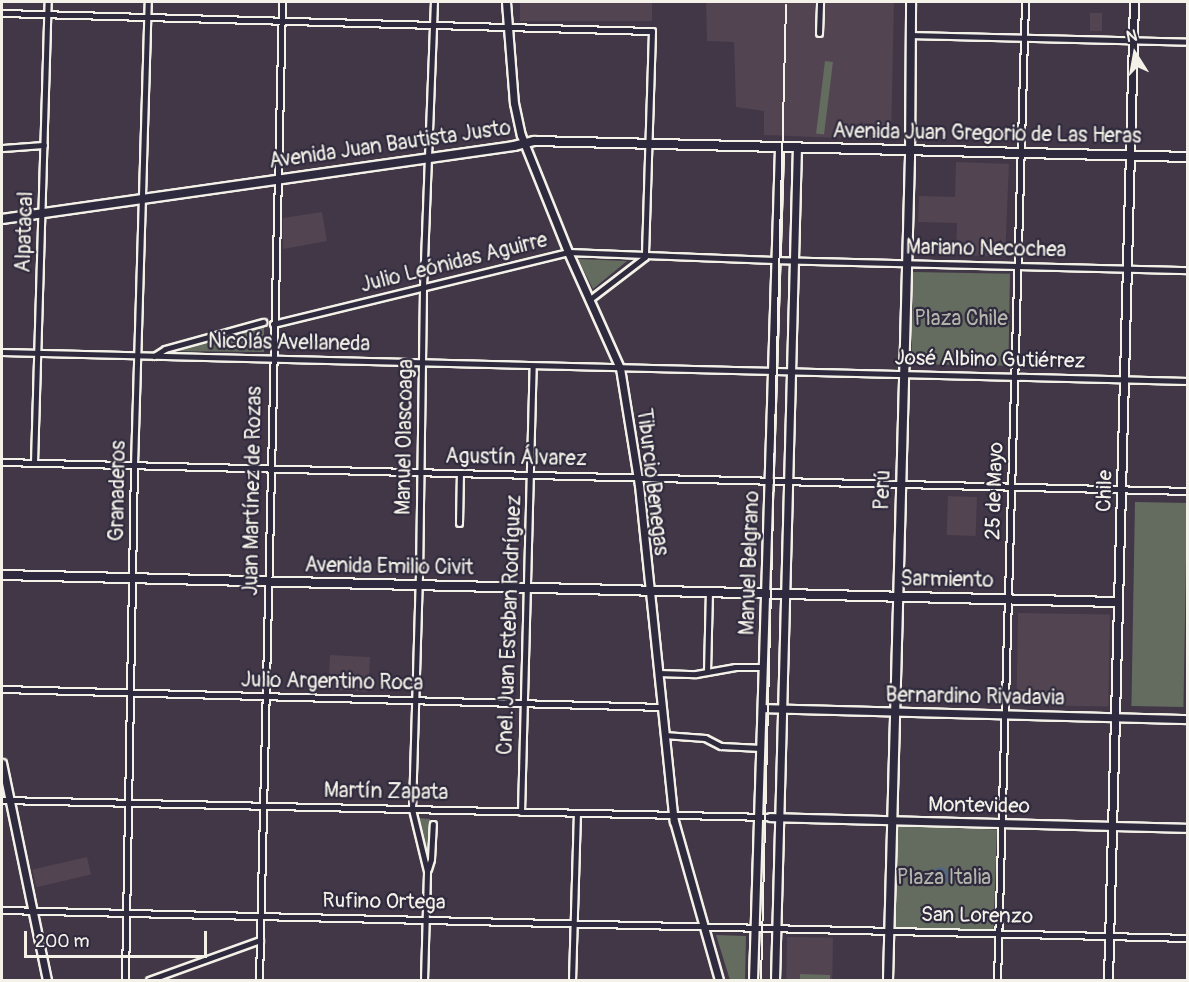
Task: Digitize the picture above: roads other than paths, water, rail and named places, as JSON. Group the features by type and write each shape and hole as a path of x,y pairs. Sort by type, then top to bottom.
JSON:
{"main road":[{"name":"Perú","path":"888,981 910,150 911,2"},
{"name":"Avenida Juan Bautista Justo","path":"2,219 429,159 524,143 783,147"},
{"name":"Avenida Juan Gregorio de Las Heras","path":"783,147 1188,157"},
{"name":"Avenida Emilio Civit","path":"2,575 775,594"},
{"name":"Sarmiento","path":"775,594 1118,602"}],"street":[{"name":"Alpatacal","path":"34,462 48,2"},
{"name":"Granaderos","path":"125,981 134,465 148,2"},
{"name":"Juan Martínez de Rozas","path":"259,981 276,180 282,2"},
{"name":"Manuel Olascoaga","path":"424,981 427,871 412,809 419,585 423,287 434,2"},
{"name":"Tiburcio Benegas","path":"506,2 515,110 524,143 568,252 620,369 638,477 673,815 719,981"},
{"path":"819,33 820,2"},
{"name":"25 de Mayo","path":"997,981 1025,2"},
{"name":"Chile","path":"1108,981 1134,2"},
{"path":"2,13 652,31 645,255 590,299"},
{"path":"910,35 1188,42"},
{"path":"2,148 44,145"},
{"name":"Manuel Belgrano","path":"753,981 774,260 783,147"},
{"name":"Manuel Belgrano","path":"775,981 797,148"},
{"name":"Julio Leónidas Aguirre","path":"273,324 568,252 784,261"},
{"name":"Mariano Necochea","path":"784,261 1188,270"},
{"path":"152,356 166,348 263,322"},
{"path":"166,348 163,353 167,357"},
{"name":"Nicolás Avellaneda","path":"2,352 620,369 791,371"},
{"name":"Cnel. Juan Esteban Rodríguez","path":"521,812 533,366"},
{"name":"José Albino Gutiérrez","path":"791,371 1188,381"},
{"name":"Agustín Álvarez","path":"2,462 1188,490"},
{"path":"459,523 460,473"},
{"path":"707,672 709,592"},
{"path":"658,673 686,675 735,667 763,668"},
{"name":"Julio Argentino Roca","path":"2,689 661,707"},
{"name":"Bernardino Rivadavia","path":"762,708 1188,719"},
{"path":"664,735 705,738 721,746 761,748"},
{"path":"2,763 5,800 33,910 47,981"},
{"name":"Martín Zapata","path":"5,800 770,817"},
{"path":"572,981 577,813"},
{"name":"Montevideo","path":"770,817 1188,828"},
{"name":"Manuel Olascoaga","path":"427,871 431,859 433,824"},
{"name":"Rufino Ortega","path":"2,910 766,927"},
{"name":"San Lorenzo","path":"766,927 1188,938"},
{"path":"149,981 260,940"}],"water":[{"path":"936,867 944,867 949,872 947,883 936,885 931,880 931,872"}],"tram line":[{"path":"761,980 786,5"}],"park label":[{"name":"Plaza Chile","path":"961,319"},
{"name":"Plaza Italia","path":"944,878"}]}
